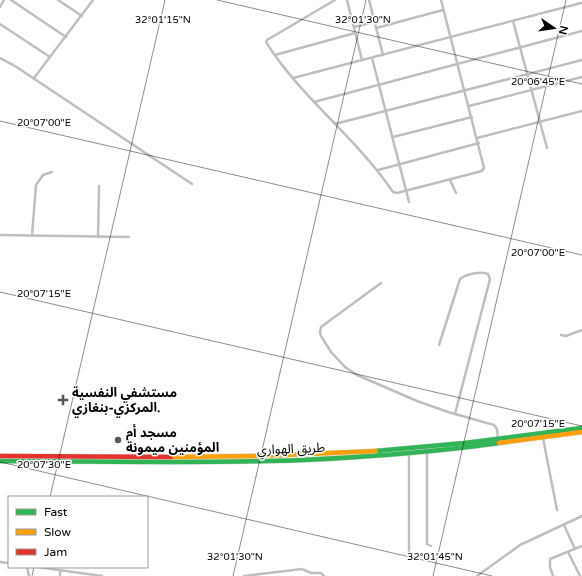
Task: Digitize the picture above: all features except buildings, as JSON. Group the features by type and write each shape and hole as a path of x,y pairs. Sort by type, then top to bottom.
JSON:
{"highway":[{"name":"طريق الهواري","path":"0,456 232,460 349,453 498,439 582,428"},
{"name":"طريق الهواري","path":"0,461 343,458 428,451 582,432"}],"street":[{"path":"0,7 4,0"},
{"path":"11,0 66,37"},
{"path":"58,0 82,16"},
{"path":"34,78 93,0"},
{"path":"335,0 267,40 266,43 293,78 378,170 395,193 484,170 479,143 441,0"},
{"path":"347,0 362,60"},
{"path":"369,0 383,54"},
{"path":"293,78 581,2"},
{"path":"376,28 444,10"},
{"path":"513,21 546,148"},
{"path":"354,27 375,22"},
{"path":"0,24 50,57"},
{"path":"314,102 582,31"},
{"path":"275,55 355,33"},
{"path":"0,58 16,66 192,184"},
{"path":"372,58 409,202"},
{"path":"335,124 582,60"},
{"path":"469,106 582,77"},
{"path":"477,138 582,111"},
{"path":"392,137 472,117"},
{"path":"378,170 479,143"},
{"path":"32,236 36,185 42,176 52,172"},
{"path":"450,180 456,193"},
{"path":"98,237 99,186"},
{"path":"0,235 129,237"},
{"path":"439,345 460,279 469,274 488,274 490,279 455,414"},
{"path":"381,283 322,326 320,332 321,336 337,360 352,372 363,378 417,401 494,425 497,429 498,439"},
{"path":"561,335 566,336 582,330"},
{"path":"543,437 557,510"},
{"path":"428,451 426,541 431,546"},
{"path":"409,453 409,555"},
{"path":"477,576 520,545 582,516"},
{"path":"564,525 575,549"},
{"path":"553,576 550,567 550,559 582,546"},
{"path":"568,552 580,576"},
{"path":"45,568 102,576"},
{"path":"244,576 300,569 311,573 322,574 324,576"},
{"path":"60,570 60,576"}],"traffic: fast":[{"path":"376,451 465,443 582,428"},
{"path":"0,461 189,462 303,460 401,454 499,443"}],"traffic: slow":[{"path":"499,443 582,432"},
{"path":"171,457 261,456 376,451"}],"traffic: jam":[{"path":"0,456 171,457"}],"place":[{"name":"مستشفي النفسية المركزي-بنغازي.","path":"63,400"},
{"name":"مسجد أم المؤمنين ميمونة","path":"118,440"}]}
